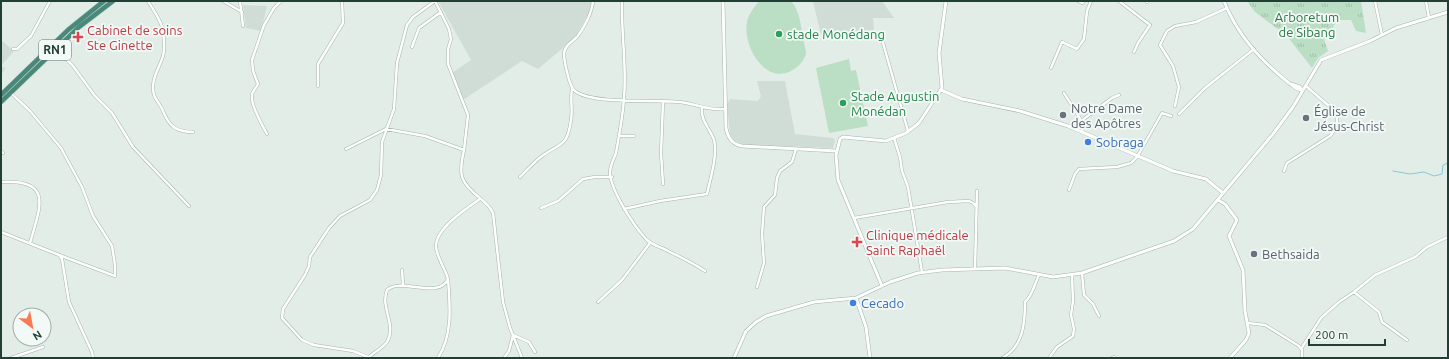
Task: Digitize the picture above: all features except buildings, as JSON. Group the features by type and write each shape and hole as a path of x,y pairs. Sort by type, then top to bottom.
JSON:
{"highway":[{"name":"RN1","path":"1,95 72,27 104,1"},
{"name":"RN1","path":"1,102 79,27 113,1"}],"street":[{"path":"13,49 17,48 30,36 50,1"},
{"path":"148,1 162,26 163,32 164,52 154,81 154,95 163,110 165,118 172,127 184,132 193,132"},
{"path":"222,1 242,12"},
{"path":"240,1 243,26"},
{"path":"267,134 258,116 252,98 252,92 258,84 253,71 252,60 264,25 274,8 281,1"},
{"path":"318,86 318,64 343,23 342,1"},
{"path":"448,279 442,286 414,288 395,285 387,290 384,304 390,323 389,334 384,345 368,358 345,349 308,343 285,323 281,314 305,275 310,257 329,228 340,216 365,203 374,195 380,181 382,142 394,110 397,62 409,21 435,1 450,29 451,35 448,49 448,64 468,115 464,150 460,164 460,176 469,189 490,207 494,216 503,302 522,358"},
{"path":"520,177 544,155 559,147 567,138 572,118 570,99 572,89 565,58 565,50 580,34 592,10 593,1"},
{"path":"622,1 622,40 626,74 619,136 615,158 612,161 612,177 624,209 633,224 650,243 690,261 705,271"},
{"path":"723,1 725,110 727,133 735,144 742,146 796,150 836,151"},
{"path":"882,286 838,180 836,151 839,141 843,137 879,141 894,138 908,132 918,125 931,102 941,90 940,48 946,1"},
{"path":"1078,1 1082,3 1084,1"},
{"path":"1051,68 1062,42 1077,49 1082,43 1091,1"},
{"path":"1120,1 1150,25 1134,52"},
{"path":"1224,1 1236,27 1254,49 1274,71 1290,83 1300,87 1302,90"},
{"path":"1375,1 1382,34"},
{"path":"1426,1 1429,18"},
{"path":"1175,106 1179,87 1173,66 1160,45 1163,37 1167,31 1175,26 1196,22 1227,8"},
{"path":"412,47 419,28 441,12"},
{"path":"734,358 746,331 766,316 814,302 856,298 903,277 922,272 1010,268 1053,277 1072,276 1178,239 1193,229 1264,146 1298,99 1305,85 1324,58 1370,41 1382,34 1448,12"},
{"path":"882,43 908,132"},
{"path":"56,49 73,66 95,96 112,113 133,147 189,206"},
{"path":"1179,114 1205,88 1254,49"},
{"path":"1295,86 1302,85 1308,81"},
{"path":"1284,171 1287,163 1330,136 1337,127 1337,113 1305,85"},
{"path":"1295,86 1298,99"},
{"path":"572,89 584,96 682,103 702,108 725,110"},
{"path":"941,90 962,99 1040,116 1082,132 1173,171 1206,179 1223,194"},
{"path":"1,232 115,276 112,246 93,216 82,187 61,148 30,111 11,93"},
{"path":"1064,93 1081,121 1083,127 1082,132"},
{"path":"1081,121 1112,98 1119,96"},
{"path":"663,102 661,153 663,184"},
{"path":"624,209 660,201 707,194 714,161 715,141 704,118 702,108"},
{"path":"1069,190 1074,174 1079,168 1127,165 1137,156 1162,113 1171,116"},
{"path":"346,149 386,129 425,136 464,150"},
{"path":"619,136 634,136"},
{"path":"894,138 900,157 902,171 908,184 922,272"},
{"path":"757,287 764,263 762,234 764,207 775,195 777,178 780,171 792,162 796,150"},
{"path":"541,208 558,201 583,180 595,177 612,177"},
{"path":"1,182 20,183 32,186 38,190 41,199 30,243"},
{"path":"975,269 977,191"},
{"path":"438,358 445,342 450,324 448,279 437,250 437,240 446,226 480,199"},
{"path":"1218,200 1226,204 1237,220 1229,236 1243,270 1245,311 1249,336 1230,358"},
{"path":"854,218 911,208 969,201 976,206"},
{"path":"1302,358 1301,349 1326,312 1354,292 1374,275 1415,257 1427,247 1448,237"},
{"path":"598,302 622,280 650,243"},
{"path":"59,255 63,262 70,302 92,352 93,358"},
{"path":"402,270 402,285"},
{"path":"1082,273 1084,295 1093,304 1099,316"},
{"path":"1002,358 1012,352 1017,345 1025,327 1025,302 1032,294 1033,286 1039,275"},
{"path":"1049,358 1057,347 1073,337 1072,276"},
{"path":"1354,292 1379,312 1382,322 1407,340"},
{"path":"856,298 866,327 870,358"},
{"path":"1248,323 1265,325 1301,349"},
{"path":"513,335 529,342 535,352"},
{"path":"504,358 509,351 513,335"},
{"path":"11,358 40,347"}],"shaded area":[{"path":"438,1 592,1 591,8 576,37 538,69 522,61 463,100 452,73 471,60"},
{"path":"813,1 882,1 894,18 873,18 874,30 821,35"},
{"path":"243,5 267,6 261,31 246,28"},
{"path":"1,40 14,51 1,66"},
{"path":"1,66 5,68 1,76"},
{"path":"757,81 785,81 795,134 833,138 835,140 833,148 745,145 734,140 730,134 727,104 730,99 758,101 761,96"}],"green space":[{"path":"759,1 791,1 798,14 806,54 803,61 797,67 787,73 777,73 768,70 753,54 749,44 747,22 750,13"},
{"name":"Arboretum de Sibang","path":"1247,1 1361,1 1366,33 1356,31 1351,20 1338,20 1324,39 1328,51 1318,58 1312,68 1287,36 1255,12"},
{"name":"Stade Augustin Monédan","path":"849,59 851,71 856,70 868,126 829,133 816,68"}],"waterway":[{"path":"1393,171 1410,174 1424,172 1434,176 1442,174 1443,165 1448,163"}],"place":[{"name":"stade Monédang","path":"779,34"},
{"name":"Cabinet de soins Ste Ginette","path":"78,37"},
{"name":"Stade Augustin Monédan","path":"843,103"},
{"name":"Notre Dame des Apôtres","path":"1063,115"},
{"name":"Église de Jésus-Christ","path":"1306,118"},
{"name":"Sobraga","path":"1088,142"},
{"name":"Clinique médicale Saint Raphaël","path":"857,242"},
{"name":"Bethsaida","path":"1254,254"},
{"name":"Cecado","path":"853,303"}]}
